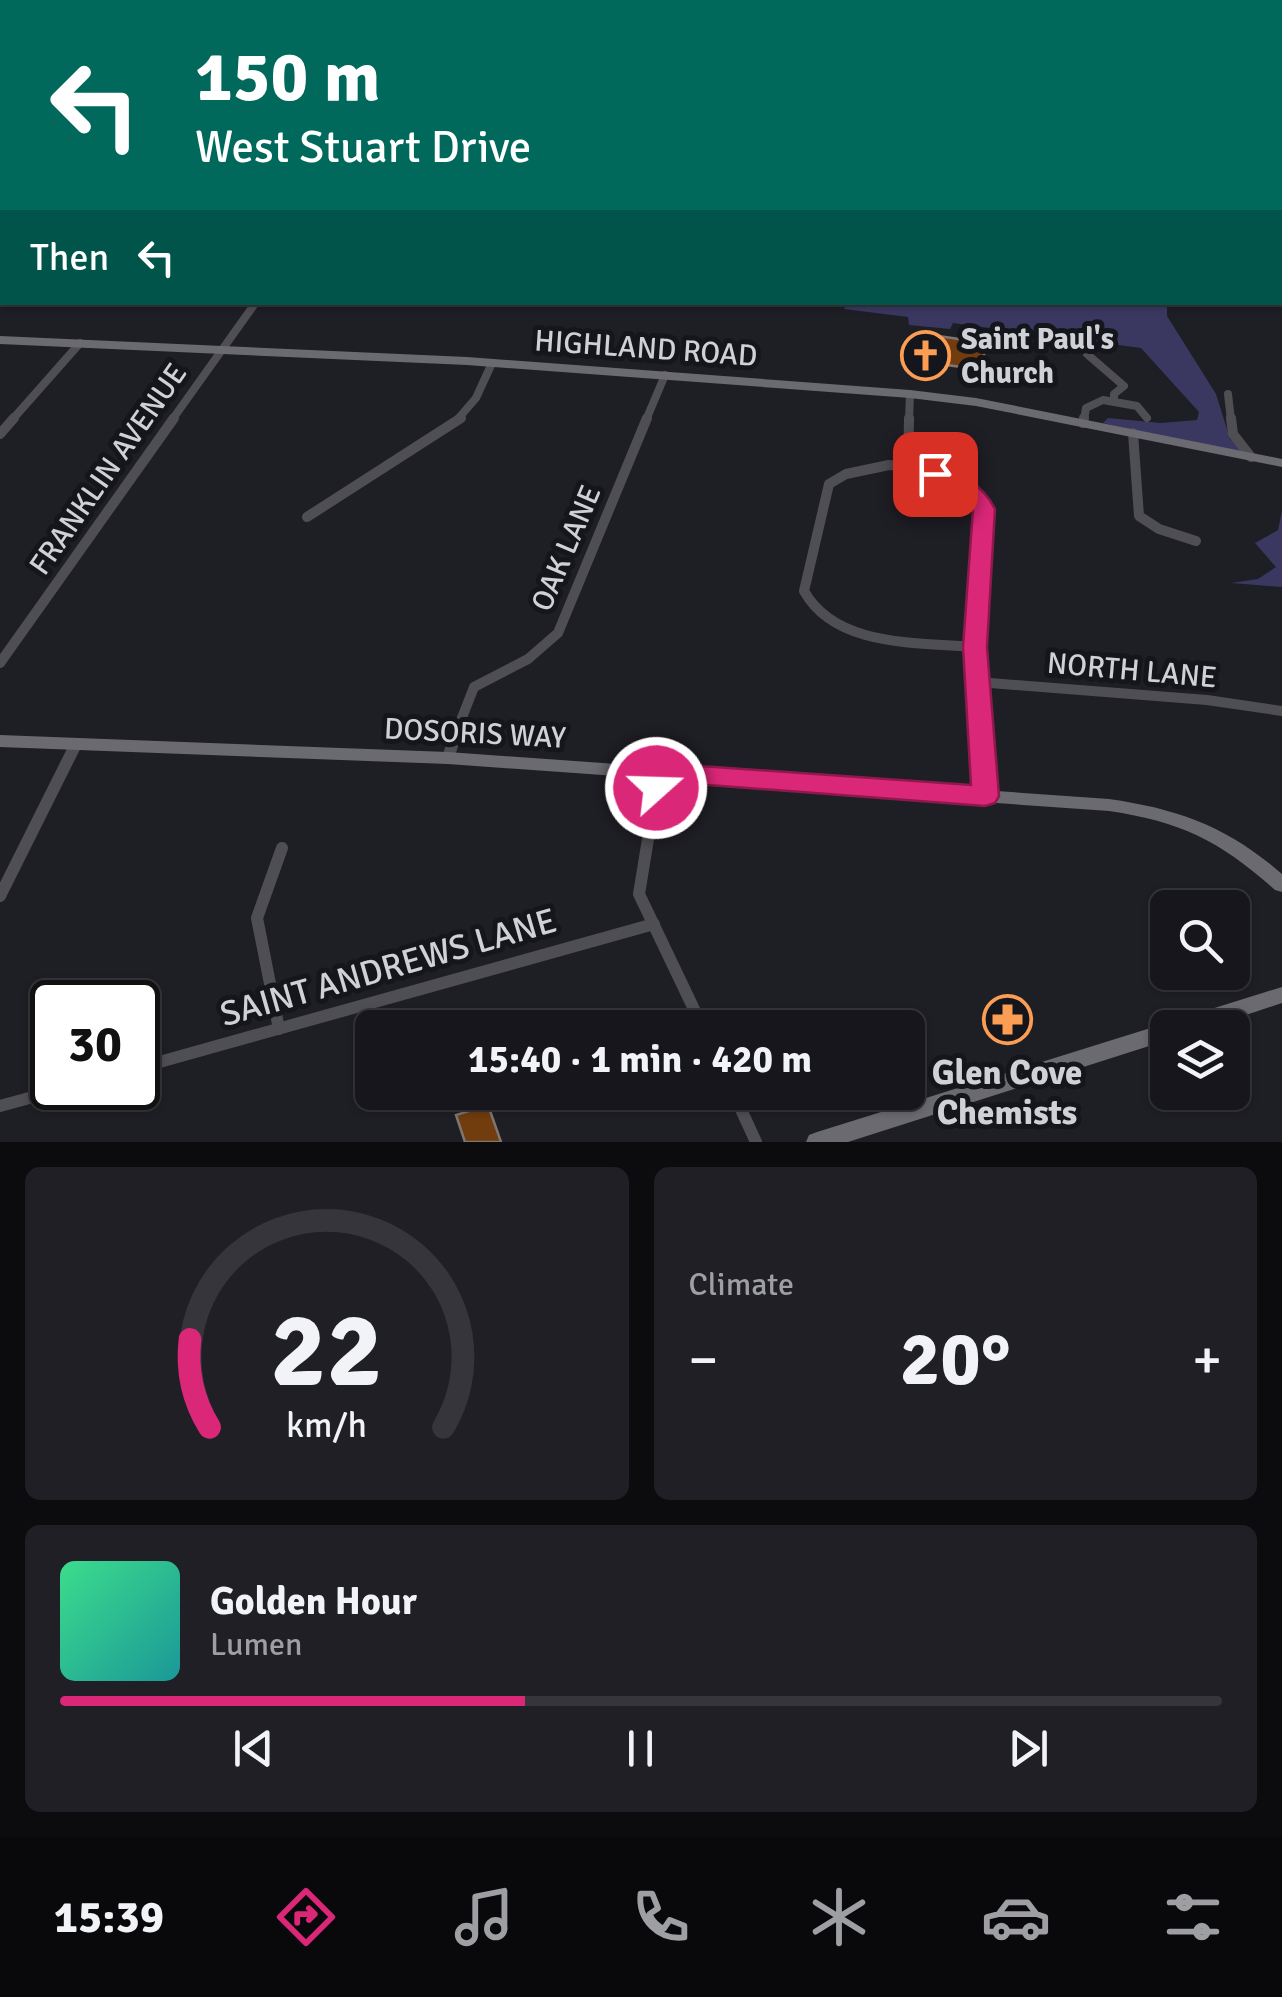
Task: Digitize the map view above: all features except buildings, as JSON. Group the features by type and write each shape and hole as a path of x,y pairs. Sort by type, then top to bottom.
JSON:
{"street":[{"name":"FRANKLIN AVENUE","path":"0,663 254,305"},
{"name":"HIGHLAND ROAD","path":"0,340 492,363 910,394 976,402 1282,463"},
{"path":"0,434 80,343"},
{"path":"1087,354 1124,386 1114,394 1114,399"},
{"path":"307,516 462,417 492,363"},
{"name":"OAK LANE","path":"448,758 474,687 528,659 558,632 665,375"},
{"path":"908,467 910,394"},
{"path":"1228,394 1233,434 1251,457"},
{"path":"1083,423 1089,405 1114,399 1137,406 1146,418"},
{"path":"1132,434 1139,516 1159,529 1196,541"},
{"path":"975,647 845,630 816,613 804,597 828,484 854,470 908,467 959,482 977,495 984,509 975,647 985,796"},
{"name":"NORTH LANE","path":"978,682 1282,710"},
{"name":"DOSORIS WAY","path":"0,740 448,758 985,796 1168,814 1236,845 1282,885"},
{"path":"0,896 76,744"},
{"path":"659,772 639,889 694,1010"},
{"path":"279,1029 257,918 282,848"},
{"name":"SAINT ANDREWS LANE","path":"160,1062 654,924"},
{"path":"1238,1010 1280,997"},
{"path":"817,1142 1150,1037"},
{"path":"0,1106 30,1098"},
{"path":"741,1110 756,1142"}],"shaded area":[{"path":"846,305 1167,305 1167,316 1216,394 1230,439 1251,457 1103,423 1108,418 1161,423 1197,420 1199,412 1141,348 953,323 950,329 909,325 908,317 844,309"},
{"path":"1282,511 1282,587 1231,583 1258,579 1276,567 1255,543 1278,530"}],"place":[{"name":"Saint Paul's Church","path":"926,356"},
{"name":"Glen Cove Chemists","path":"1007,1020"}],"route":[{"path":"656,788 659,772 985,796 975,647 984,509 977,495 959,482 935,474"}]}
